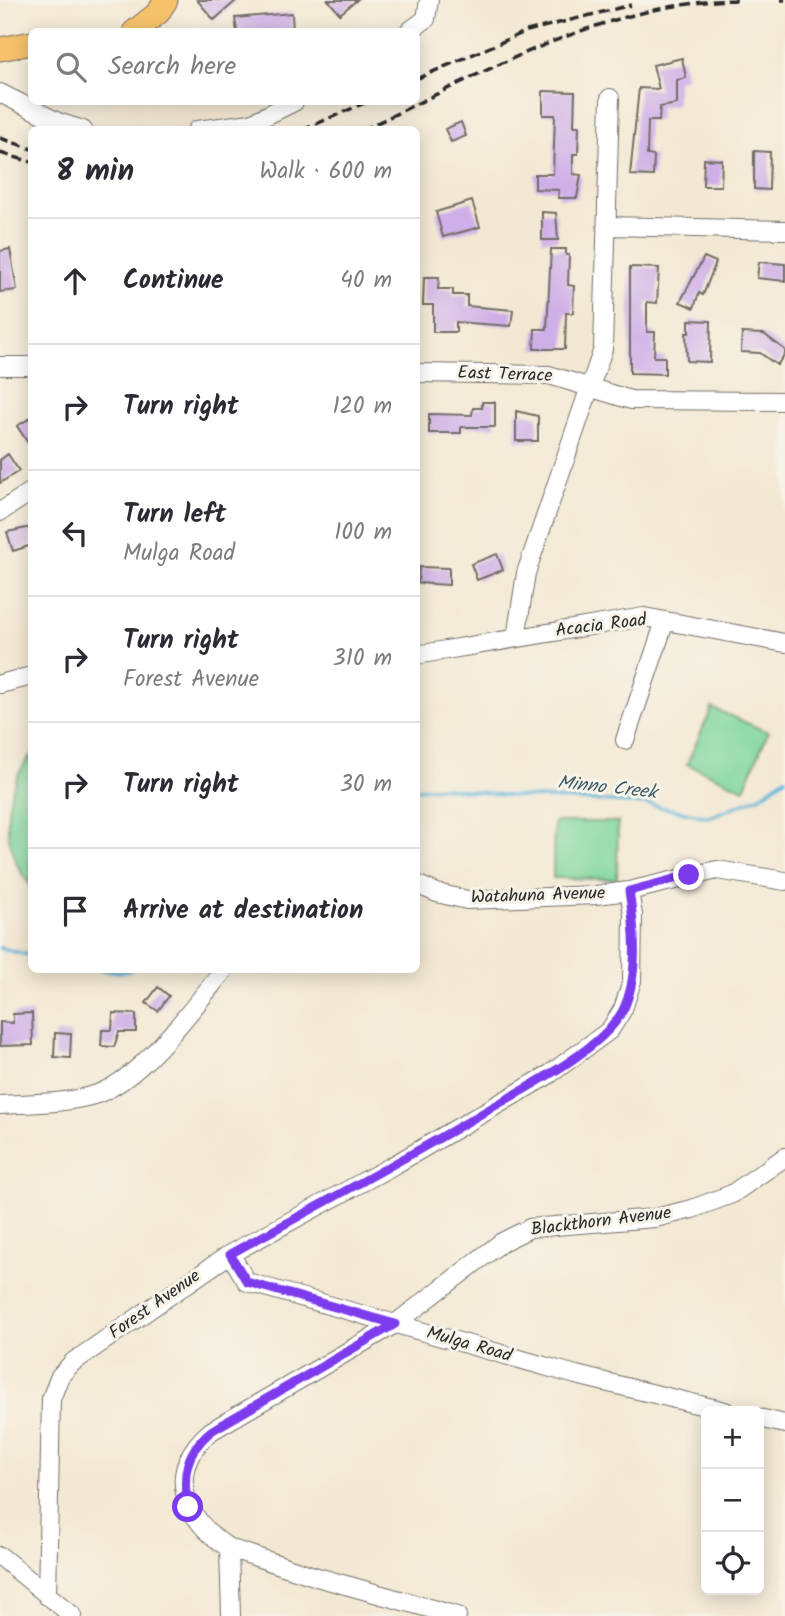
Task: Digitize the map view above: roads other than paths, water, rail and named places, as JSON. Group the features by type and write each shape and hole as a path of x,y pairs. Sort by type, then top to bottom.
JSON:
{"main road":[{"path":"139,28 158,13 166,0"},
{"path":"0,49 28,44"}],"street":[{"path":"414,28 426,19 429,0"},
{"path":"0,93 70,126"},
{"path":"516,638 526,573 603,349 610,97"},
{"path":"228,126 251,123 288,105"},
{"path":"608,226 785,230"},
{"path":"0,366 28,366"},
{"name":"East Terrace","path":"420,373 549,375 631,400 785,401"},
{"path":"0,512 28,494"},
{"name":"Acacia Road","path":"420,654 644,617 785,643"},
{"path":"625,740 665,621"},
{"path":"0,684 28,677"},
{"name":"Watahuna Avenue","path":"420,886 467,900 596,895 629,891 717,870 785,881"},
{"name":"Forest Avenue","path":"47,1596 51,1399 60,1376 73,1362 230,1254 394,1165 550,1074 610,1030 623,1009 632,981 633,915 629,891"},
{"path":"0,1105 85,1096 113,1087 165,1041 222,973"},
{"name":"Blackthorn Avenue","path":"229,1548 205,1531 188,1507 184,1485 186,1462 197,1443 211,1431 395,1324 502,1242 530,1228 655,1218 692,1209 732,1194 785,1157"},
{"name":"Mulga Road","path":"230,1254 247,1282 576,1375 704,1406"},
{"path":"764,1420 785,1424"},
{"path":"231,1616 229,1548 317,1577 457,1616"},
{"path":"0,1556 73,1616"}],"waterway":[{"name":"Minno Creek","path":"420,789 440,787 510,796 646,804 709,817 759,797 785,778"},
{"name":"Minno Creek","path":"0,948 28,955"}],"railway":[{"path":"420,102 544,45 591,28 638,14 687,4 737,0"},
{"path":"420,77 527,31 631,5"},
{"path":"311,126 360,105"},
{"path":"370,126 414,105"},
{"path":"0,138 28,148"},
{"path":"0,153 28,161"}]}
